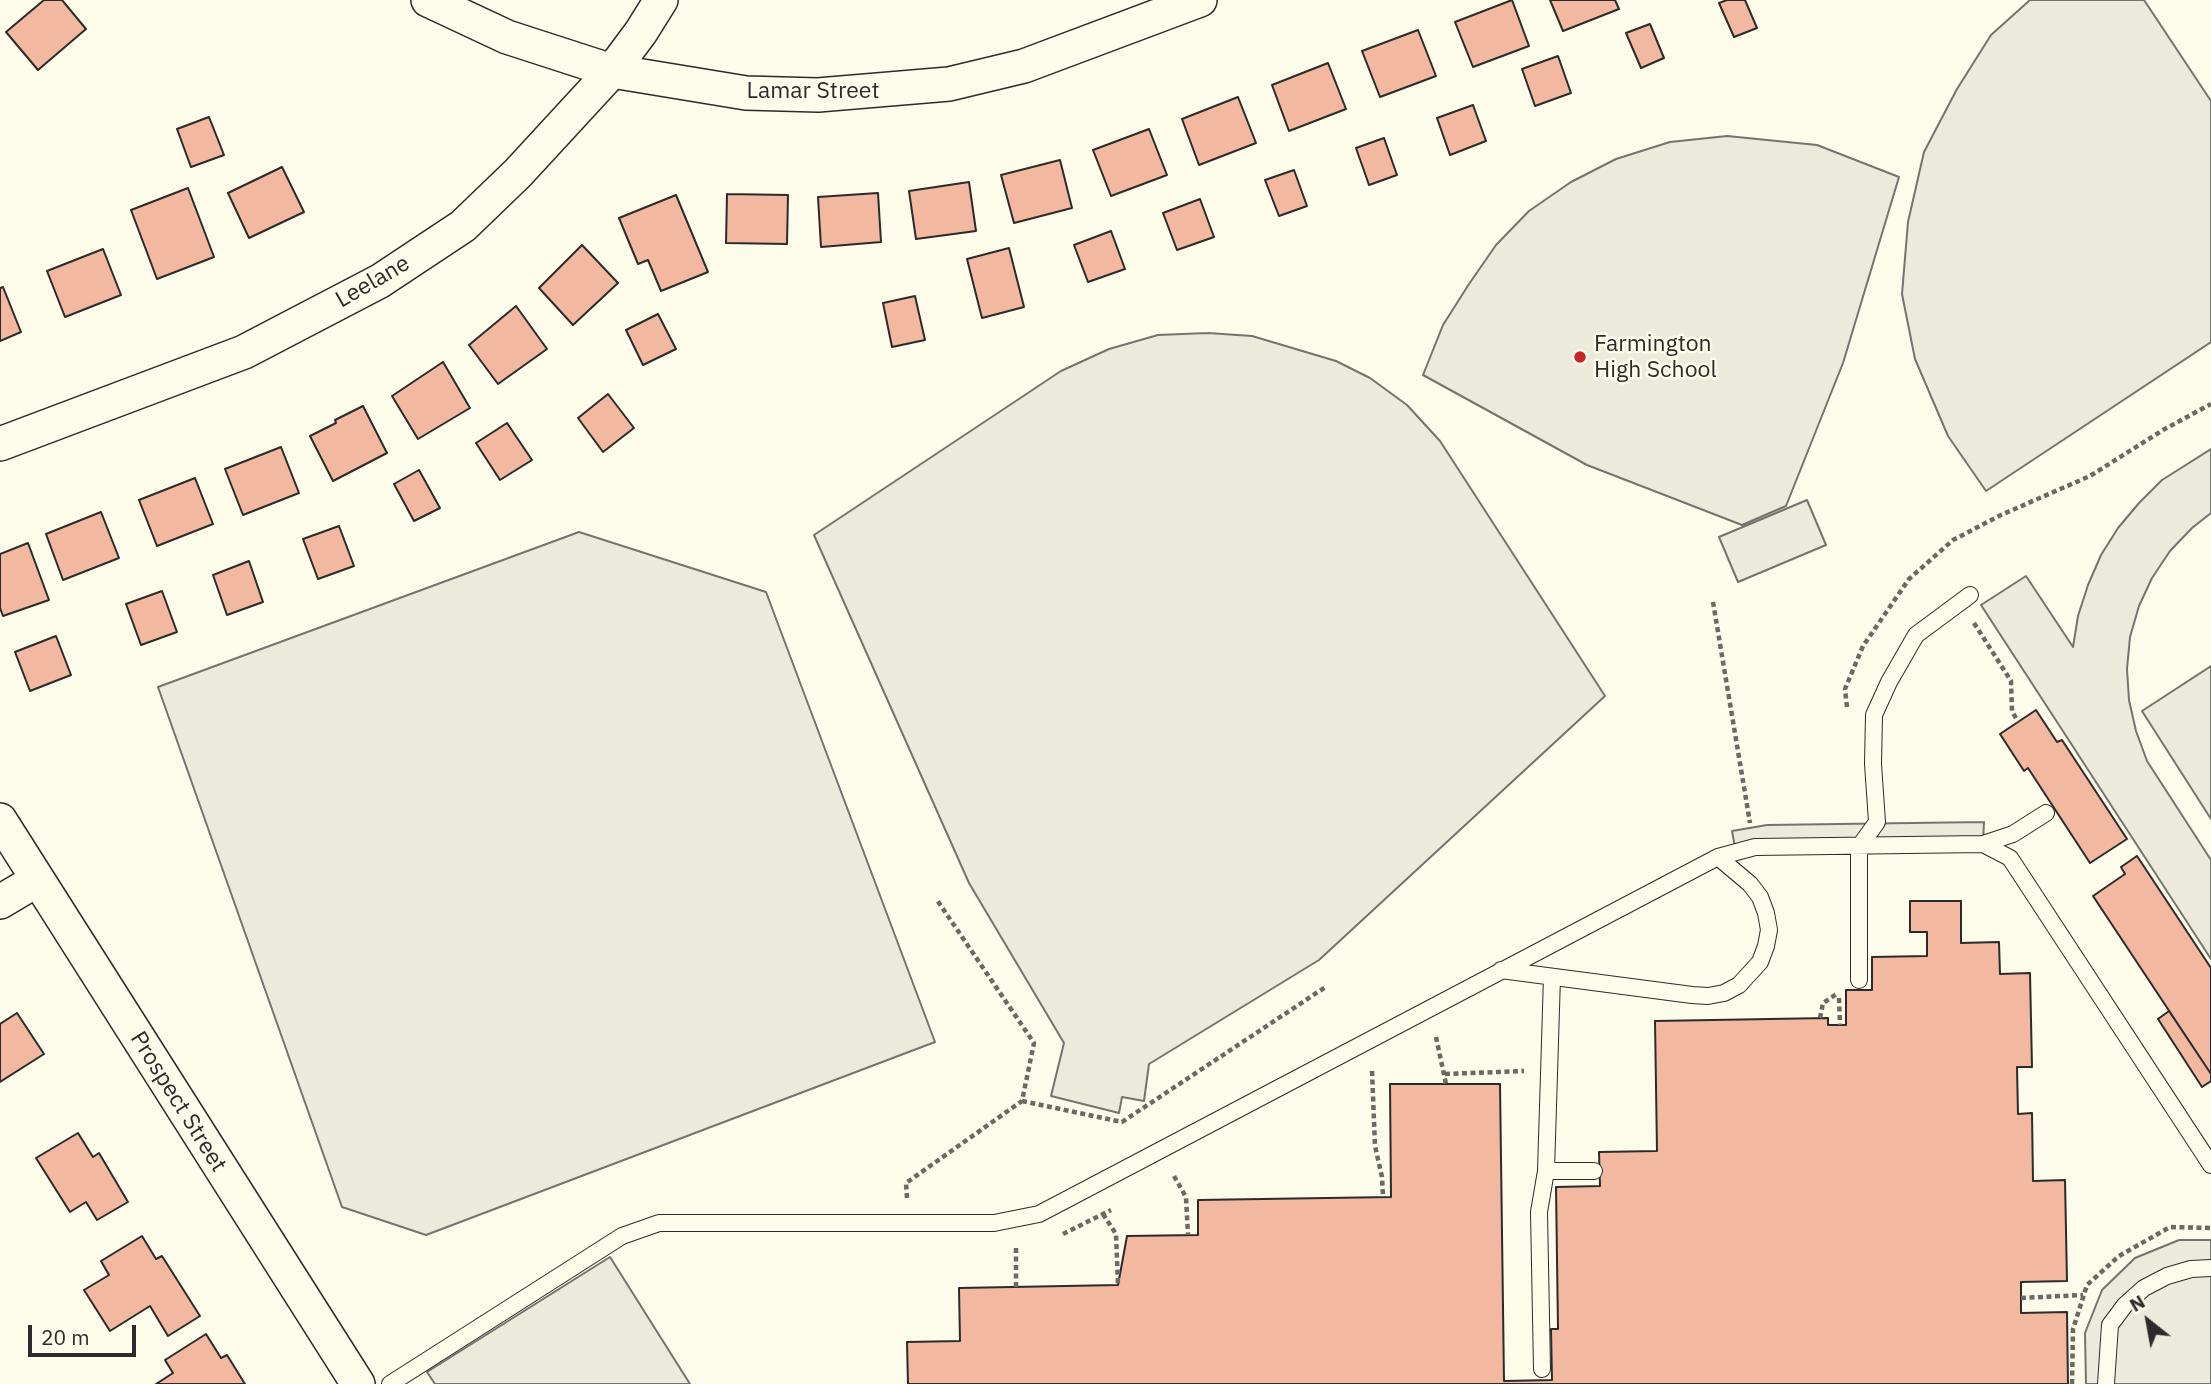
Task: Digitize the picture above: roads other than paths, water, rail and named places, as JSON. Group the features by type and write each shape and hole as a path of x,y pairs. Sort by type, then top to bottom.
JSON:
{"street":[{"name":"Lamar Street","path":"428,0 508,37 612,71 746,93 818,94 949,84 1024,66 1200,0"},
{"name":"Leelane","path":"0,444 244,352 380,281 463,226 518,173 612,71 642,32 661,0"},
{"name":"Prospect Street","path":"0,820 358,1384"},
{"path":"0,902 37,880"}],"lane":[{"path":"1859,980 1860,847 1877,822 1873,764 1874,715 1916,635 1966,598"},
{"path":"390,1384 622,1236 659,1223 994,1223 1039,1214 1718,857 1755,848 1983,844 2014,834 2046,813"},
{"path":"1983,844 2010,858 2211,1165"},
{"path":"1501,970 1692,995 1724,993 1739,985 1760,962 1769,930 1760,898 1750,884 1718,857"},
{"path":"1542,1369 1539,1212 1546,1171 1552,977"},
{"path":"1546,1171 1594,1171"},
{"path":"2106,1384 2110,1325 2125,1305 2144,1288 2167,1276 2191,1269 2211,1268"}],"place":[{"name":"Farmington High School","path":"1580,357"}]}
